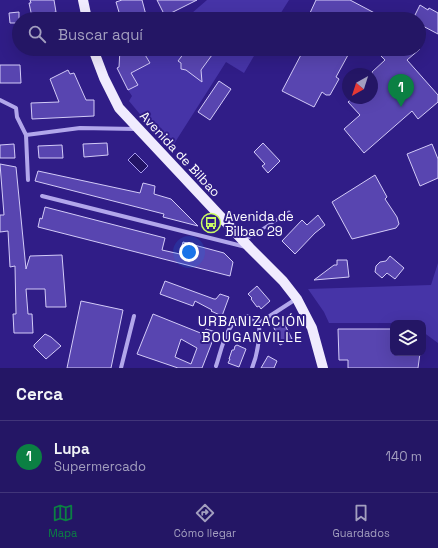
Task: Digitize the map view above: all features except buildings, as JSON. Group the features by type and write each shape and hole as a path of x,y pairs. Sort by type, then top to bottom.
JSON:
{"main road":[{"path":"83,0 86,12"},
{"name":"Avenida de Bilbao","path":"96,56 116,103 138,129 247,245 284,280 297,299 312,328 323,368"}],"street":[{"path":"0,100 16,108 17,117 26,135 28,180"},
{"path":"26,135 80,128 138,129"},
{"path":"42,196 247,245"},
{"path":"259,323 297,299"},
{"path":"121,368 134,316"},
{"path":"216,366 225,339 233,324 239,319 248,316 259,323"},
{"path":"252,368 258,352 260,335 259,323"}],"lane":[{"path":"247,245 289,212"}],"shaded area":[{"path":"207,0 289,0 281,12 193,12"},
{"path":"146,56 254,56 244,73 226,62 172,147 144,119 129,101 132,96 128,90 138,85 131,73 150,63"},
{"path":"135,153 148,166 141,173 128,160"},
{"path":"438,263 438,343 426,334 426,320 390,320 390,323 329,323 324,312 308,289 431,285"}],"place":[{"name":"Lupa","path":"401,107"},
{"name":"Avenida de Bilbao 29","path":"211,223"}],"district":[{"name":"URBANIZACIÓN BOUGANVILLE","path":"252,330"}]}
